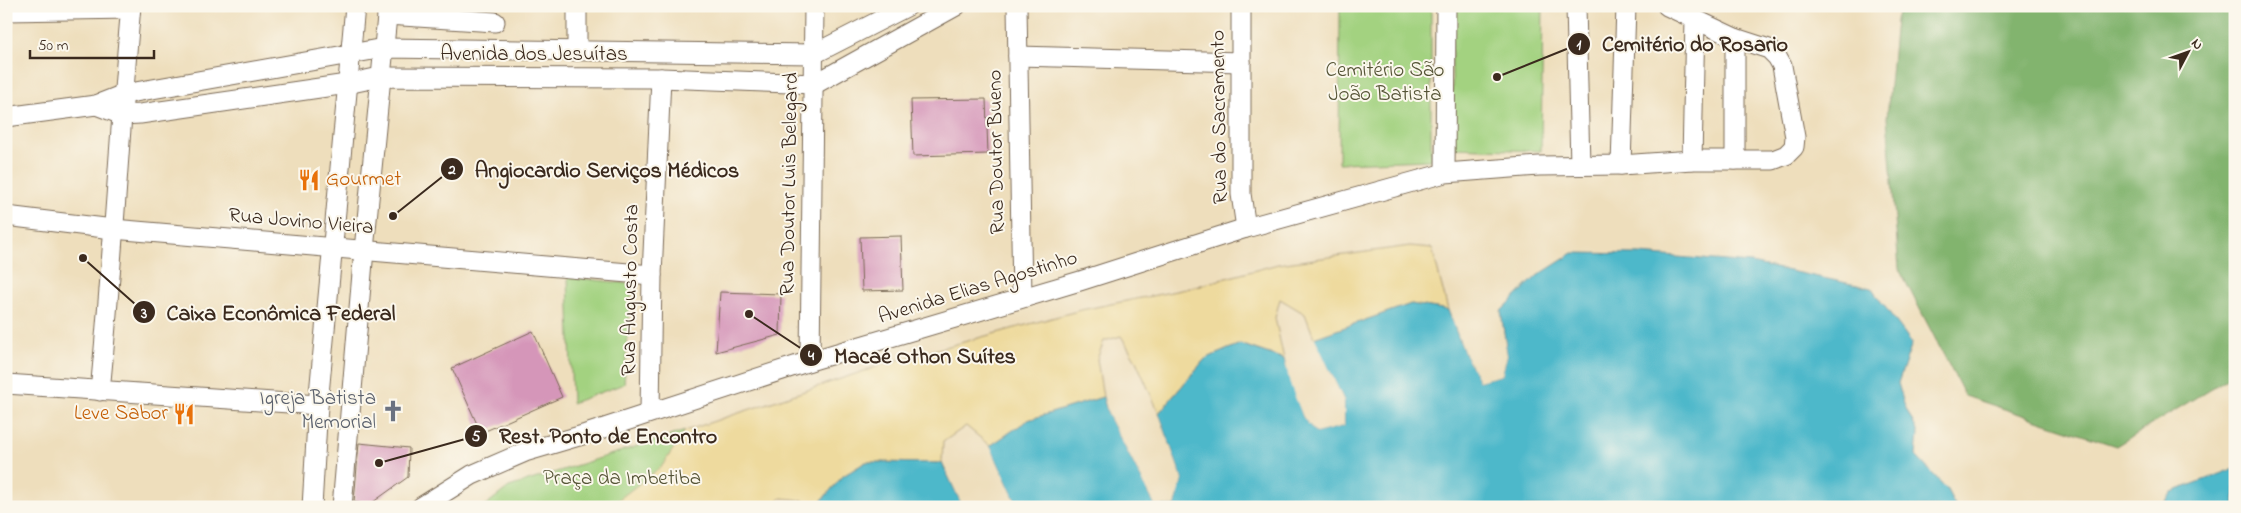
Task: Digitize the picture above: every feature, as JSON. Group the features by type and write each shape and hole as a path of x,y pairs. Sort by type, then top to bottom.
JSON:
{"street":[{"path":"312,507 318,404 355,6"},
{"path":"577,6 577,51"},
{"name":"Rua Doutor Luis Belegard","path":"810,361 815,84 814,6"},
{"name":"Avenida dos Jesuítas","path":"6,117 96,105 124,94 384,48 814,54 908,6"},
{"path":"815,84 956,6"},
{"name":"Rua Doutor Bueno","path":"1017,6 1022,297"},
{"name":"Rua do Sacramento","path":"1242,6 1241,194 1246,228"},
{"path":"1445,173 1446,6"},
{"path":"1576,6 1580,165"},
{"path":"1621,165 1626,6"},
{"path":"1667,6 1735,38 1736,160"},
{"path":"6,11 131,8 113,229 112,272 100,392"},
{"path":"342,507 380,77 388,11 495,22"},
{"path":"1692,160 1695,19"},
{"name":"Avenida Elias Agostinho","path":"421,507 472,475 525,452 810,361 1246,228 1445,173 1692,160 1773,160 1786,155 1794,147 1795,137 1782,66 1769,49 1735,38"},
{"path":"1018,56 1241,62"},
{"name":"Avenida dos Jesuítas","path":"96,105 122,115 140,114 347,84 380,77 661,78 815,84"},
{"name":"Rua Augusto Costa","path":"650,412 652,275 661,78"},
{"name":"Rua Jovino Vieira","path":"6,216 113,229 652,275"},
{"path":"6,384 100,392 318,404"}],"green space":[{"name":"Cemitério São João Batista","path":"1340,6 1431,6 1431,160 1339,163"},
{"path":"1451,6 1543,6 1541,151 1453,148"},
{"path":"1901,6 2235,6 2235,374 2116,446 1965,396 1899,269 1887,118 1896,19"},
{"path":"568,277 632,284 624,384 572,403"},
{"name":"Praça da Imbetiba","path":"685,431 686,448 632,507 483,507 509,487"}],"sand":[{"path":"1410,246 1432,248 1448,310 1411,304 1314,338 1305,314 1280,299 1275,318 1284,359 1240,344 1205,359 1159,413 1135,359 1121,336 1104,341 1097,359 1103,397 1028,420 990,446 966,426 943,442 942,463 866,462 843,476 816,507 810,507 803,500 781,498 772,507 609,507 662,466 685,431 894,361 1081,310 1186,289 1278,264"}],"water":[{"path":"1573,253 1640,254 1751,263 1871,288 1912,343 1898,383 1904,404 1918,433 1916,456 1946,488 1956,507 1018,507 990,446 1028,420 1103,397 1108,414 1155,505 1175,506 1182,479 1159,413 1205,359 1240,344 1284,359 1303,417 1316,433 1344,426 1344,401 1314,338 1411,304 1448,310 1464,352 1479,381 1502,375 1507,355 1501,311 1537,276"},
{"path":"866,462 942,463 963,507 816,507 843,476"},
{"path":"2235,468 2235,507 2162,507 2172,492"}],"pier":[{"path":"1448,307 1451,309 1466,351 1480,378 1500,373 1504,355 1499,309 1507,355 1502,375 1479,381 1464,352"},
{"path":"1314,336 1344,401 1344,426 1316,433 1303,417 1290,384 1284,356 1287,358 1305,416 1317,430 1342,424 1341,401 1312,339"},
{"path":"1103,394 1157,503 1173,503 1180,479 1156,414 1158,411 1182,479 1175,506 1155,505 1108,414"},
{"path":"988,444 1018,507 1015,507 1009,495"},
{"path":"942,461 944,462 966,507 963,507"}],"building":[{"path":"986,99 988,154 913,156 911,100"},
{"path":"901,236 903,290 862,291 860,237"},
{"path":"720,292 781,294 780,335 716,352"},
{"path":"533,331 562,397 481,433 452,368"},
{"path":"359,443 409,448 408,477 369,505 354,502"}],"place":[{"name":"Cemitério do Rosario","path":"1497,77"},
{"name":"Gourmet","path":"309,180"},
{"name":"Angiocardio Serviços Médicos","path":"393,216"},
{"name":"Caixa Econômica Federal","path":"83,258"},
{"name":"Macaé Othon Suítes","path":"749,314"},
{"name":"Igreja Batista Memorial","path":"393,411"},
{"name":"Leve Sabor","path":"184,414"},
{"name":"Rest. Ponto de Encontro","path":"379,463"}]}
